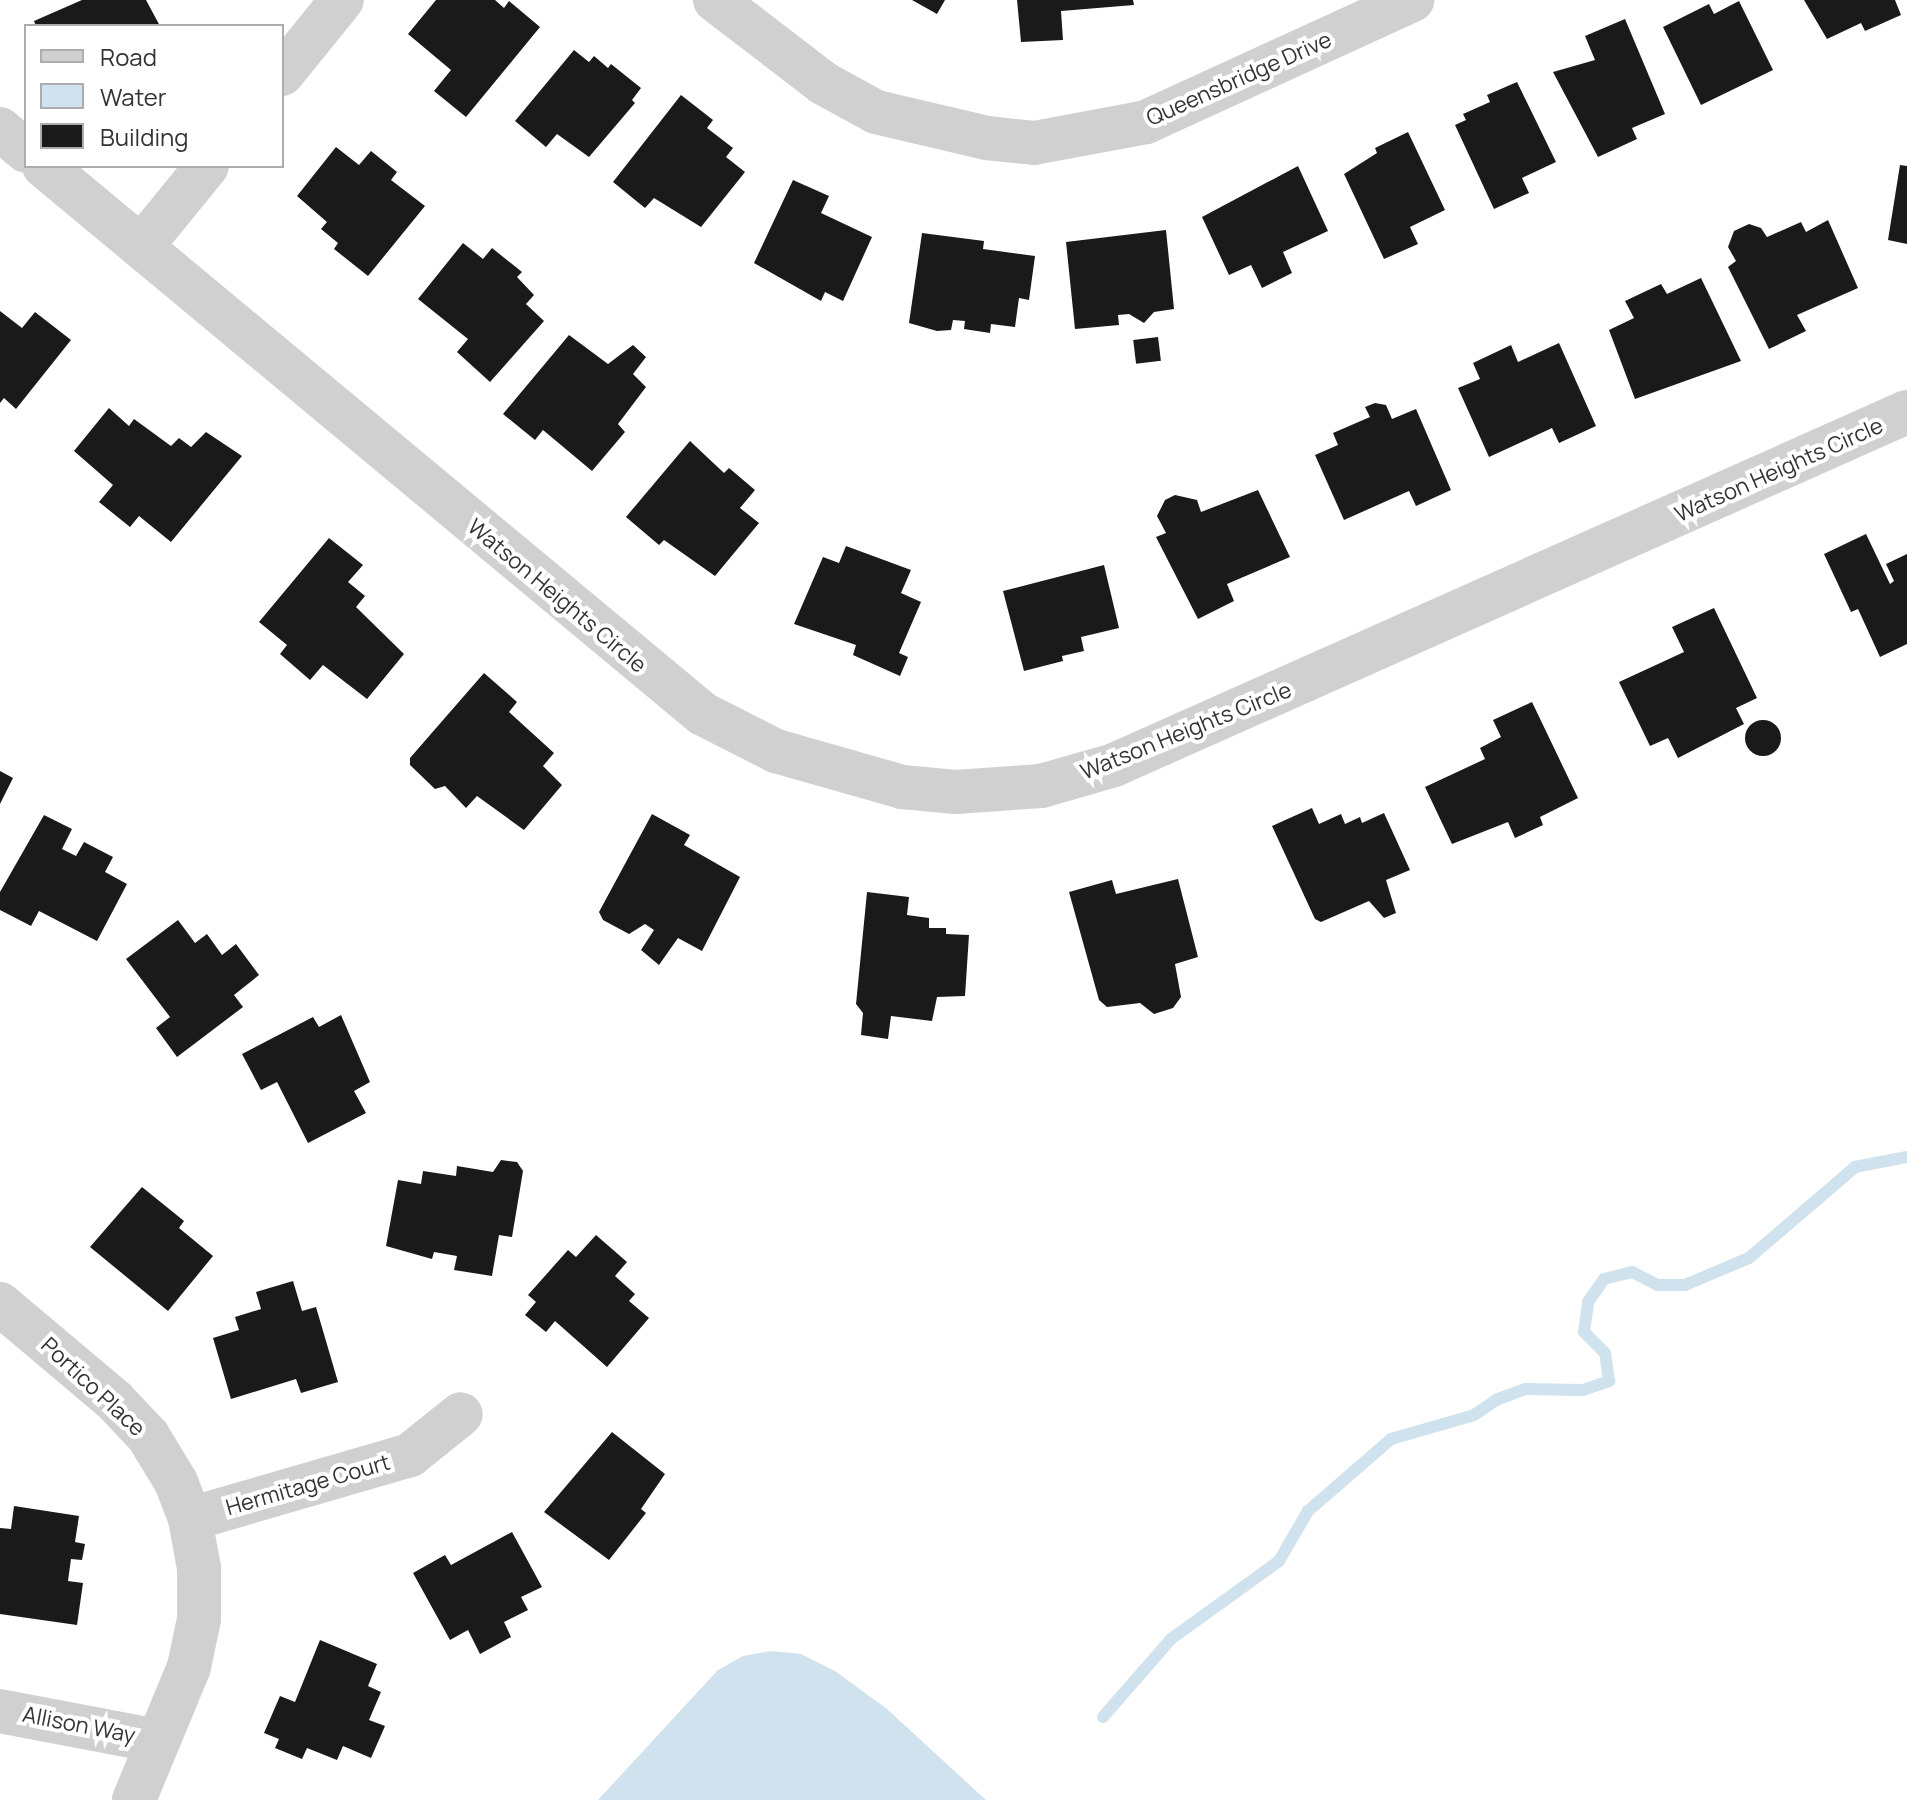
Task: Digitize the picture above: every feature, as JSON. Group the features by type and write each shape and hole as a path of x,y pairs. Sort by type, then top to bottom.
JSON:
{"street":[{"path":"284,72 342,0"},
{"name":"Queensbridge Drive","path":"715,0 823,83 876,112 972,135 1034,143 1146,122 1394,4"},
{"path":"0,129 24,149"},
{"name":"Watson Heights Circle","path":"46,168 703,714 776,751 902,787 956,792 1041,786 1114,765 1907,412"},
{"path":"141,247 205,168"},
{"name":"Portico Place","path":"0,1304 115,1401 148,1436 176,1482 190,1519 199,1568 199,1619 189,1667 134,1800"},
{"name":"Hermitage Court","path":"190,1519 410,1455 461,1414"},
{"name":"Allison Way","path":"0,1711 158,1741"}],"water":[{"path":"771,1651 801,1654 835,1671 887,1709 986,1800 598,1800 718,1670 743,1656"}],"building":[{"path":"82,0 146,0 159,24 35,24 34,21"},
{"path":"436,0 495,0 504,8 509,1 540,27 466,117 434,91 451,70 408,34"},
{"path":"912,0 945,0 937,14"},
{"path":"1017,0 1133,0 1134,5 1061,11 1063,40 1021,42"},
{"path":"1804,0 1895,0 1901,15 1865,31 1861,23 1827,39"},
{"path":"1739,1 1773,70 1701,105 1663,27 1709,4 1714,14"},
{"path":"1625,19 1665,114 1632,128 1637,139 1598,157 1553,72 1595,60 1585,36"},
{"path":"574,50 589,62 594,56 608,68 611,64 641,88 632,100 635,103 589,157 557,134 546,147 515,121"},
{"path":"1517,82 1556,162 1522,178 1529,193 1494,209 1455,125 1466,120 1463,114 1490,102 1487,95"},
{"path":"681,95 713,120 707,128 733,148 726,157 745,172 701,227 654,198 645,208 613,182"},
{"path":"1408,132 1445,210 1410,227 1418,244 1384,259 1344,174 1377,153 1375,148"},
{"path":"336,147 359,165 371,151 397,172 391,180 425,206 368,276 334,249 338,243 321,229 327,222 297,196"},
{"path":"1900,165 1907,166 1907,244 1888,240"},
{"path":"1298,166 1328,231 1283,252 1292,273 1262,288 1251,265 1229,275 1202,217"},
{"path":"793,180 829,196 821,213 872,237 843,301 825,292 821,301 754,263"},
{"path":"1828,220 1858,288 1797,315 1806,331 1769,349 1728,267 1736,261 1728,247 1734,231 1749,224 1761,228 1767,237 1801,222 1806,232"},
{"path":"1166,230 1174,309 1154,312 1144,323 1129,314 1118,315 1119,325 1075,329 1066,242"},
{"path":"922,233 984,241 983,249 1035,256 1029,300 1019,298 1015,327 991,324 990,333 964,329 965,321 953,320 951,330 937,331 909,323"},
{"path":"463,243 483,259 492,248 522,272 517,277 534,295 526,304 544,321 490,382 457,352 468,339 418,299"},
{"path":"1701,278 1741,361 1635,399 1609,330 1634,318 1625,301 1661,284 1667,294"},
{"path":"0,311 22,328 35,312 71,340 16,409 4,398 0,403"},
{"path":"569,335 608,364 633,345 646,357 633,374 646,387 618,424 625,432 592,471 543,430 535,440 503,414"},
{"path":"1158,337 1161,361 1136,364 1133,340"},
{"path":"1559,343 1596,426 1559,443 1552,428 1489,457 1458,388 1480,379 1473,363 1511,345 1518,362"},
{"path":"1375,403 1386,405 1392,419 1416,409 1451,490 1416,506 1409,491 1344,520 1315,455 1338,445 1333,433 1370,417 1365,407"},
{"path":"109,408 129,426 134,419 171,446 179,438 191,447 206,432 242,456 171,542 139,516 130,527 99,502 113,485 74,451"},
{"path":"690,441 724,473 729,468 755,490 740,508 759,523 715,576 664,540 659,545 626,517"},
{"path":"1258,490 1290,557 1227,584 1234,601 1198,619 1156,537 1166,533 1157,516 1165,500 1175,495 1197,500 1201,512"},
{"path":"1866,534 1890,584 1894,581 1886,564 1907,554 1907,644 1880,657 1858,609 1851,612 1824,554"},
{"path":"329,538 363,565 348,582 365,596 356,607 404,654 367,699 323,665 310,680 280,654 287,645 259,622"},
{"path":"846,546 911,570 901,593 921,602 899,653 908,657 900,676 853,655 856,645 794,624 823,557 839,563"},
{"path":"1104,565 1119,628 1081,637 1084,651 1062,656 1063,661 1024,671 1003,591"},
{"path":"1714,608 1757,698 1736,708 1744,724 1678,758 1668,738 1650,746 1619,682 1684,652 1672,627"},
{"path":"484,673 517,702 509,712 554,753 543,766 562,785 524,830 477,796 466,808 445,786 435,789 410,765 410,758"},
{"path":"1532,702 1578,798 1540,817 1543,825 1515,838 1508,822 1452,844 1425,787 1485,759 1480,748 1501,737 1493,720"},
{"path":"1763,720 1776,725 1781,738 1776,751 1763,756 1750,751 1745,738 1750,725"},
{"path":"0,771 13,778 0,804"},
{"path":"1312,808 1319,824 1341,814 1345,824 1360,817 1362,823 1384,813 1410,870 1386,880 1396,913 1384,918 1369,901 1321,922 1315,919 1272,826"},
{"path":"652,814 690,835 684,845 740,877 702,951 678,938 659,965 641,950 654,930 645,924 629,934 603,920 599,912"},
{"path":"44,815 72,829 62,849 76,856 84,842 113,857 105,872 127,884 97,941 39,911 31,926 0,910 0,892"},
{"path":"1178,879 1198,957 1175,964 1181,997 1173,1008 1154,1014 1140,1003 1107,1007 1099,1000 1069,892 1112,880 1116,894"},
{"path":"867,892 909,897 907,915 929,918 929,928 946,928 946,934 969,935 965,996 937,997 932,1021 891,1016 888,1039 861,1035 863,1013 856,1004"},
{"path":"178,920 195,943 207,934 222,955 236,944 259,975 234,995 243,1007 177,1057 156,1028 170,1017 126,959"},
{"path":"341,1015 370,1082 354,1091 366,1113 308,1143 277,1082 261,1090 242,1054 313,1017 319,1027"},
{"path":"501,1160 517,1162 523,1171 512,1237 499,1235 492,1276 454,1270 457,1256 434,1252 432,1259 386,1246 398,1180 421,1184 423,1171 456,1176 457,1166 493,1172"},
{"path":"142,1187 184,1221 179,1228 213,1256 168,1311 90,1247"},
{"path":"596,1235 627,1262 615,1276 635,1294 629,1301 649,1318 607,1367 555,1321 546,1332 525,1315 536,1302 528,1295 568,1250 576,1257"},
{"path":"293,1281 302,1311 316,1307 338,1382 301,1393 296,1379 231,1399 213,1338 239,1330 235,1317 261,1309 256,1292"},
{"path":"612,1432 665,1474 641,1509 646,1513 609,1560 544,1512"},
{"path":"14,1506 79,1516 75,1542 85,1544 82,1560 71,1559 68,1581 83,1583 77,1625 0,1614 0,1528 11,1529"},
{"path":"512,1532 542,1587 521,1597 528,1610 504,1622 511,1637 480,1654 468,1630 450,1640 413,1573 445,1555 451,1565"},
{"path":"320,1640 377,1664 368,1686 381,1692 369,1720 385,1726 371,1758 343,1746 337,1760 307,1748 302,1759 275,1748 279,1739 264,1733 280,1696 295,1702"}],"waterway":[{"path":"1103,1717 1171,1639 1279,1561 1308,1511 1391,1439 1474,1415 1498,1399 1525,1389 1583,1390 1609,1381 1605,1353 1584,1332 1588,1302 1604,1279 1632,1272 1657,1285 1685,1285 1749,1258 1855,1167 1907,1157"}]}
